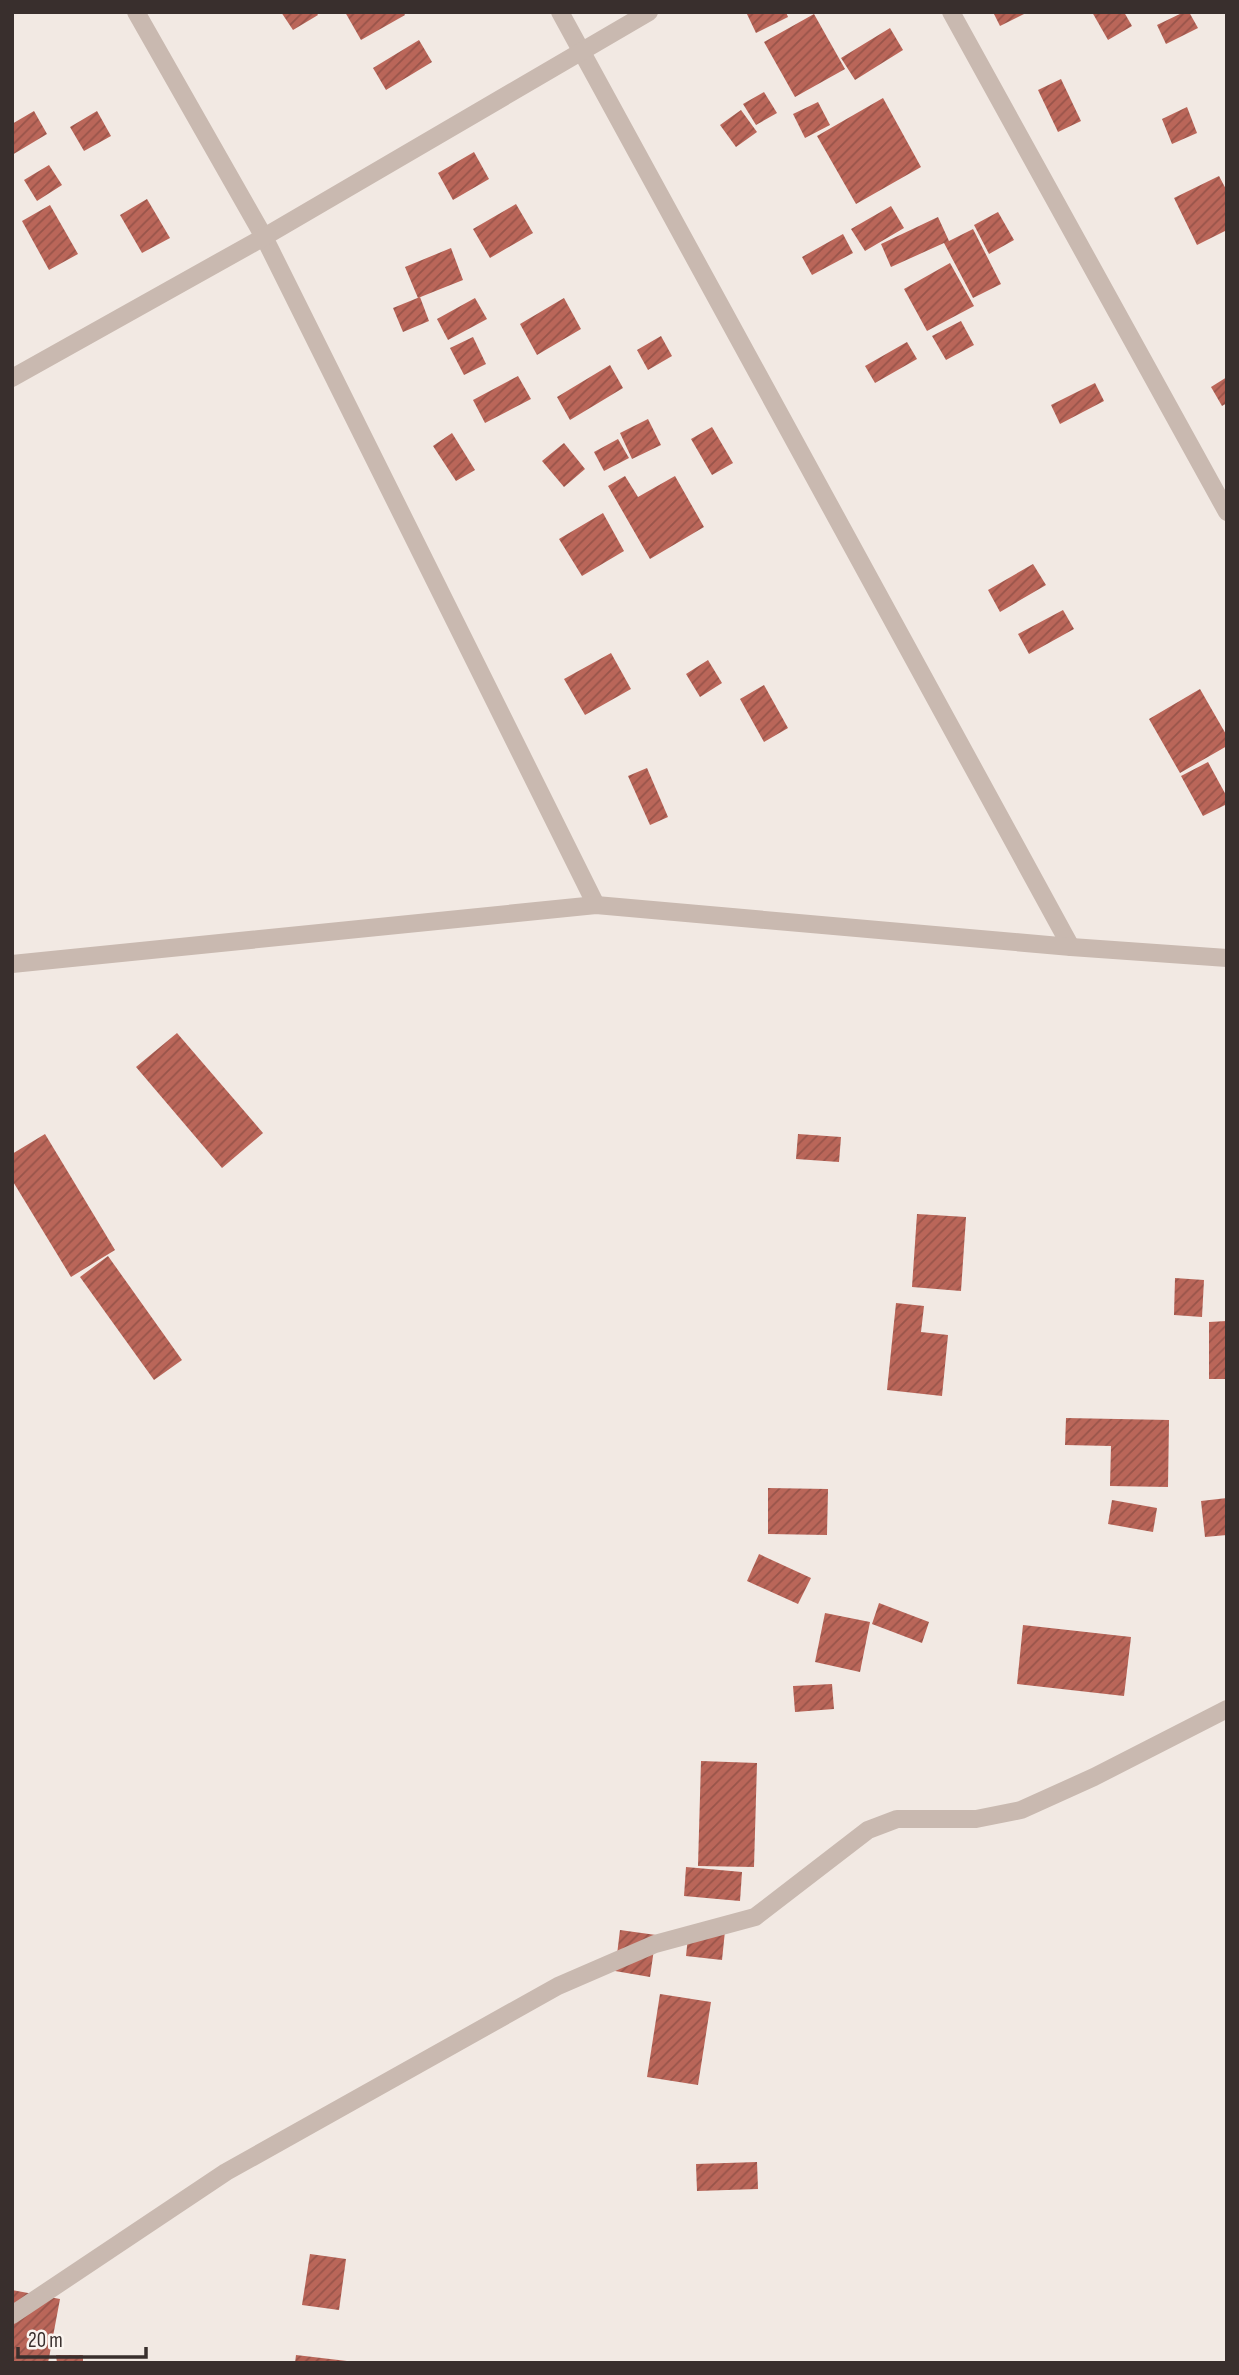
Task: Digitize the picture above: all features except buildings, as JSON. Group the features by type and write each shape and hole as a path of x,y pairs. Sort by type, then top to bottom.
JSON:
{"street":[{"path":"136,12 264,237 596,905"},
{"path":"560,12 1071,947"},
{"path":"12,378 264,237 649,12"},
{"path":"951,12 1227,512"},
{"path":"12,964 596,905 1227,958"},
{"path":"12,2315 226,2172 558,1986 654,1944 755,1917 868,1830 897,1819 976,1819 1021,1810 1094,1777 1227,1709"}]}
